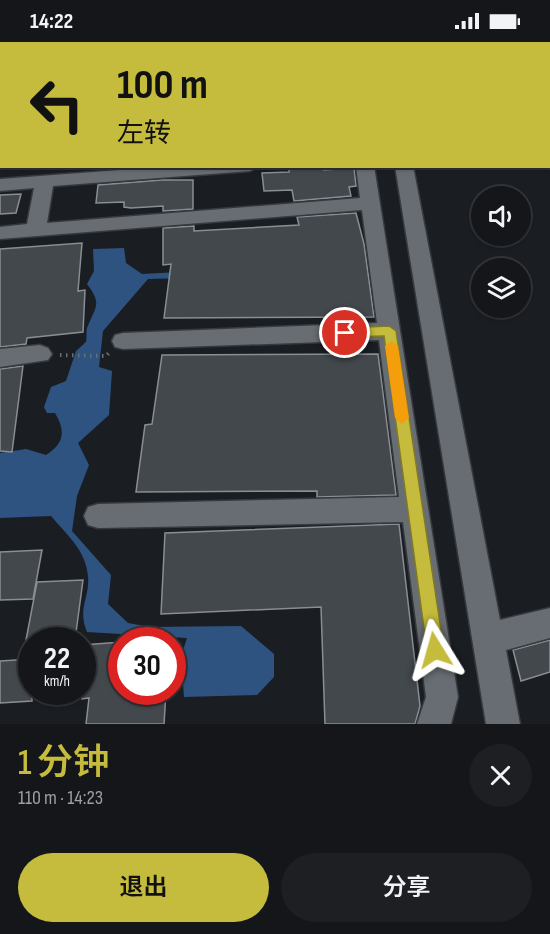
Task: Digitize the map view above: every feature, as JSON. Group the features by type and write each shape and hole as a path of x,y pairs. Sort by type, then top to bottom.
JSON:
{"street":[{"path":"0,185 221,168"},
{"path":"365,168 442,697 440,713 434,724"},
{"path":"404,168 503,724"},
{"path":"36,230 45,180"},
{"path":"0,232 371,203"},
{"path":"114,348 389,331"},
{"path":"0,358 40,354"},
{"path":"98,516 415,509"},
{"path":"488,639 550,623"}],"path":[{"path":"70,355 114,348"}],"water":[{"path":"124,248 126,263 142,274 334,264 335,274 148,279 103,331 99,367 112,371 109,415 78,443 89,465 77,496 72,531 111,575 108,604 128,623 150,627 108,627 108,633 96,633 96,627 85,627 83,610 88,584 86,567 79,550 51,516 0,518 0,453 26,449 46,455 60,442 62,431 59,420 55,413 47,413 44,407 51,387 66,381 76,351 86,342 87,328 96,306 95,297 87,284 94,271 93,249"},
{"path":"241,626 274,654 274,677 257,695 186,697 186,627 150,627"}],"building":[{"path":"289,168 324,168 324,170 354,168 356,186 349,187 351,196 294,201 292,190 264,191 262,173 289,172"},
{"path":"193,180 193,209 163,211 163,206 131,208 124,207 124,202 96,203 98,185"},
{"path":"21,194 16,213 0,214 0,195"},
{"path":"356,213 364,244 374,317 164,318 171,264 163,265 163,228 194,226 194,231 299,225 297,217"},
{"path":"82,243 78,291 85,290 83,332 27,338 26,344 0,347 0,249"},
{"path":"378,354 396,495 317,497 317,491 136,492 145,425 152,424 162,355"},
{"path":"23,366 12,452 0,451 0,369"},
{"path":"399,524 420,706 415,724 325,724 321,607 161,614 165,533"},
{"path":"42,550 33,599 0,600 0,552"},
{"path":"83,580 77,627 28,627 37,582"},
{"path":"550,640 550,672 521,681 513,650"},
{"path":"108,643 108,705 165,705 164,724 86,724 88,705 96,705 96,644"},
{"path":"18,660 18,702 0,703 0,661"}],"slow traffic":[{"path":"392,346 402,418"}],"route":[{"path":"345,333 389,331 435,650"}]}
